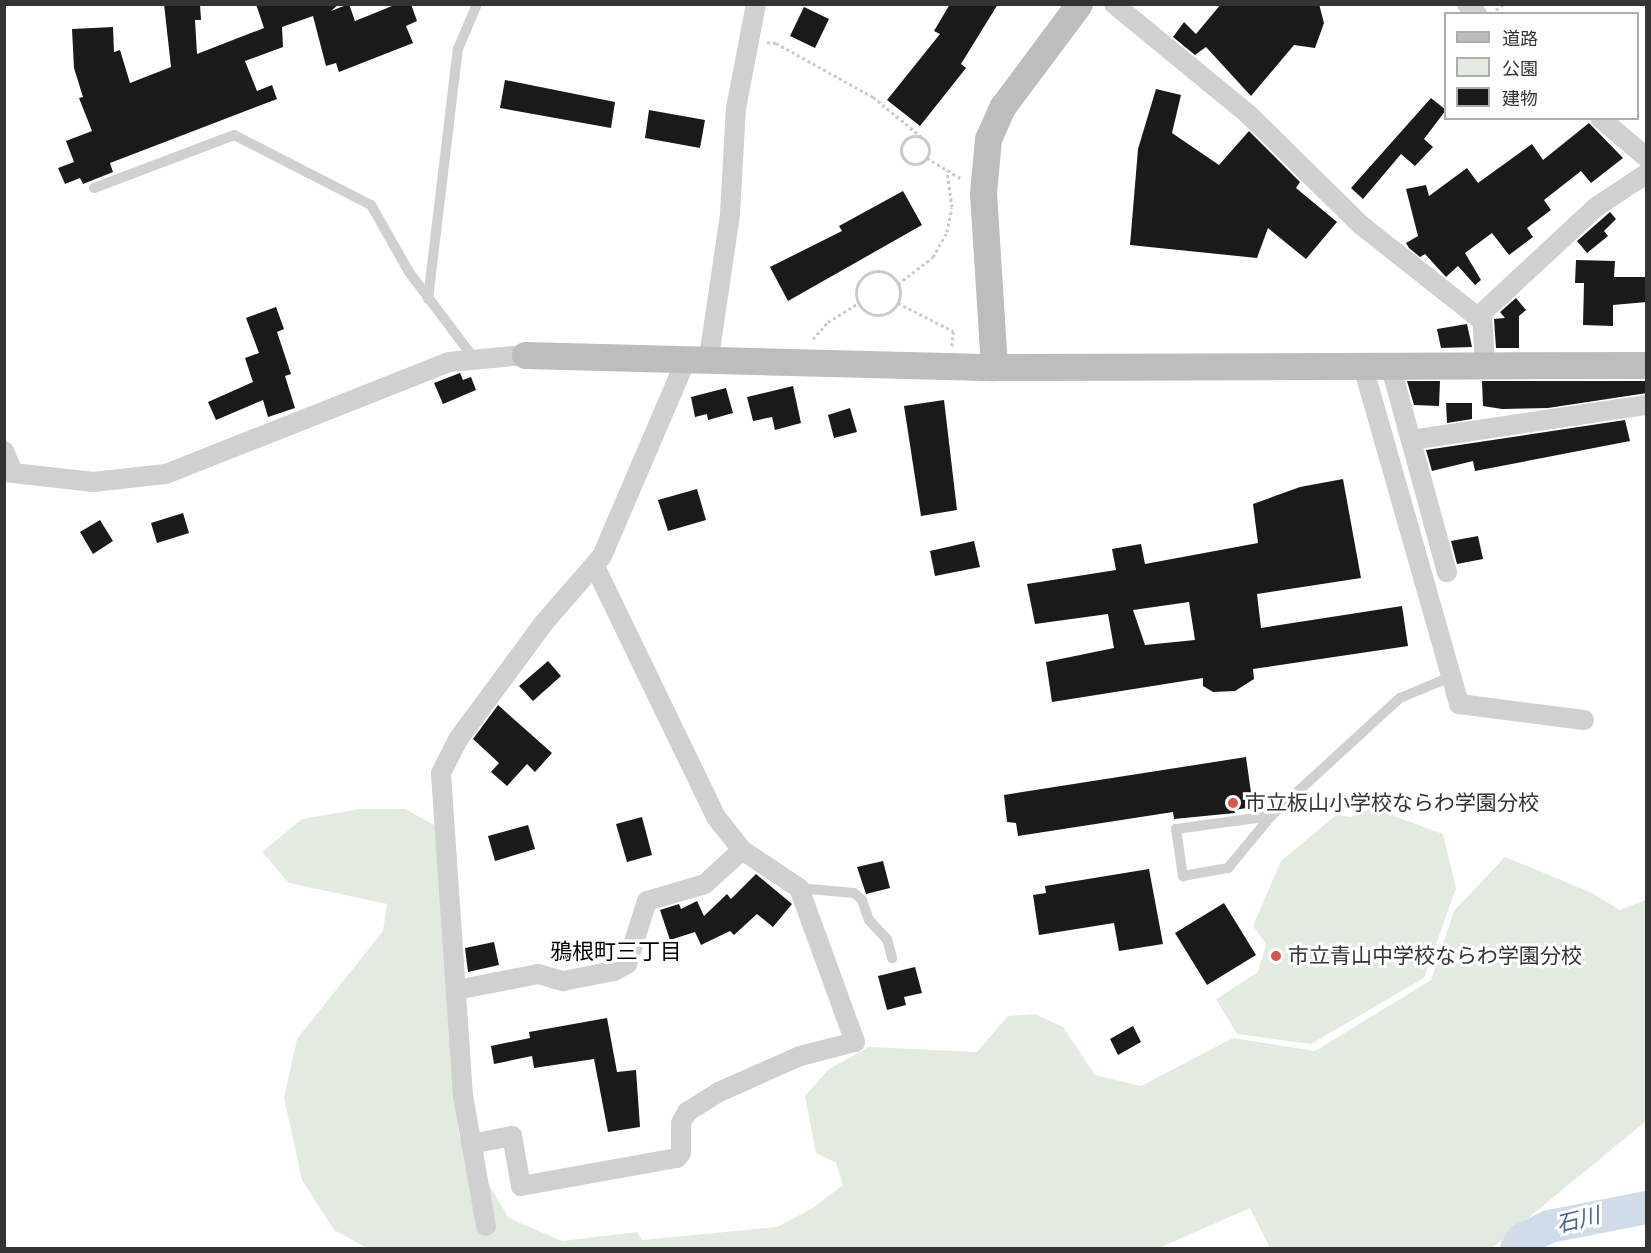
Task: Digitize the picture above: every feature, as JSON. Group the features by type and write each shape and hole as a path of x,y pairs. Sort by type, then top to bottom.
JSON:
{"street":[{"path":"486,1226 471,1144 456,990 441,773 459,738 543,624 595,567 698,358 730,214 736,108 756,4"},
{"path":"994,368 982,193 988,139 1002,106 1079,4"},
{"path":"1114,4 1231,100 1361,225 1480,319 1485,364"},
{"path":"1602,120 1647,158"},
{"path":"1480,319 1581,220 1647,174"},
{"path":"4,451 9,472 93,482 166,474 449,362 472,357 525,355 698,358 994,368 1362,363 1647,365"},
{"path":"1362,363 1453,676 1459,704 1584,720"},
{"path":"1390,364 1447,572"},
{"path":"1411,440 1647,405"},
{"path":"471,1144 512,1136 521,1186 677,1158 681,1124 687,1112 719,1092 800,1056 855,1042 799,888 742,850 716,817 595,567"},
{"path":"456,990 538,974 563,981 614,971 627,964 647,902 705,884 742,850"}],"lane":[{"path":"428,299 458,49 477,4"},
{"path":"94,188 234,135 370,205 428,299 472,357"},
{"path":"1271,816 1176,829 1183,876 1228,868 1271,816 1400,698 1453,676"},
{"path":"799,888 814,893 846,888 854,892 862,900 869,920 887,939 892,958"}],"path":[{"path":"750,41 776,43 873,97 923,138 929,145 927,158"},
{"path":"923,138 905,139 901,153 910,164 927,158"},
{"path":"927,158 966,182"},
{"path":"898,284 933,257 947,232 952,207 947,170"},
{"path":"898,284 882,271 867,274 857,285 858,303 866,312 880,315 898,303"},
{"path":"898,284 898,303"},
{"path":"808,346 828,322 858,303"},
{"path":"898,303 953,331 952,350"}],"green space":[{"path":"1372,808 1443,834 1456,888 1424,978 1311,1044 1237,1034 1216,999 1258,972 1266,944 1253,926 1281,861 1336,815 1351,817"},
{"path":"360,809 405,809 436,826 459,1136 509,1218 562,1241 637,1232 642,1240 777,1227 811,1209 843,1185 836,1163 816,1153 805,1096 829,1069 869,1047 977,1052 1008,1016 1035,1014 1063,1027 1095,1075 1141,1086 1233,1038 1315,1051 1431,980 1454,911 1505,857 1590,892 1620,910 1646,900 1646,1121 1492,1248 1270,1248 1250,1208 1159,1248 367,1248 334,1230 302,1180 284,1098 297,1039 383,931 387,904 289,883 262,852 302,819"}],"building":[{"path":"164,4 200,4 201,20 195,20 197,54 264,28 256,4 339,4 331,11 349,4 355,21 397,4 411,4 417,21 406,26 413,43 339,72 336,63 326,66 313,16 282,27 283,47 245,61 257,91 272,85 277,99 110,163 113,172 83,184 80,178 65,184 58,168 74,162 66,141 92,131 79,98 83,97 74,68 72,29 113,27 114,52 120,50 130,83 171,67"},
{"path":"950,4 998,4 961,64 966,68 920,126 887,100 940,34 934,31"},
{"path":"1221,4 1319,4 1324,23 1315,48 1294,45 1251,96 1206,47 1195,55 1173,37 1184,22 1196,34"},
{"path":"804,7 829,19 815,48 790,36"},
{"path":"505,80 615,102 611,128 500,108"},
{"path":"1156,89 1181,95 1172,133 1219,165 1249,131 1300,182 1296,188 1337,222 1306,259 1268,228 1257,258 1130,245 1138,149"},
{"path":"1431,98 1444,108 1444,113 1424,139 1433,147 1415,166 1401,154 1363,199 1351,188"},
{"path":"649,110 705,120 700,148 645,138"},
{"path":"1589,123 1623,158 1591,183 1581,171 1544,200 1551,210 1527,228 1533,237 1509,255 1492,233 1465,253 1481,280 1475,285 1458,266 1446,277 1425,254 1420,257 1409,248 1406,243 1418,236 1406,189 1426,185 1429,196 1467,168 1478,183 1532,144 1543,160"},
{"path":"903,191 922,225 788,301 770,267 842,231 839,226"},
{"path":"1610,212 1616,219 1604,231 1608,236 1587,253 1577,241"},
{"path":"1576,260 1615,261 1614,277 1647,277 1647,302 1613,305 1613,326 1583,325 1584,283 1575,283"},
{"path":"1516,298 1526,310 1519,316 1519,348 1496,348 1494,319 1505,318 1500,312"},
{"path":"276,307 284,329 277,332 291,374 285,376 295,408 268,417 263,400 216,420 208,402 253,382 245,358 259,353 246,318"},
{"path":"1467,324 1472,347 1441,348 1437,329"},
{"path":"460,373 463,380 471,377 476,390 443,404 434,383"},
{"path":"1407,381 1440,381 1439,406 1414,405"},
{"path":"1482,381 1647,381 1647,393 1548,408 1502,409 1483,406"},
{"path":"793,386 801,423 775,430 772,417 753,421 747,397"},
{"path":"726,388 733,413 708,420 707,414 695,417 691,397"},
{"path":"944,400 957,510 921,516 904,406"},
{"path":"1446,403 1472,403 1472,419 1447,423"},
{"path":"850,408 857,432 834,438 828,415"},
{"path":"1625,420 1630,441 1475,471 1473,461 1432,471 1426,450"},
{"path":"1343,479 1361,578 1257,594 1261,628 1402,606 1408,646 1253,669 1254,679 1235,691 1213,692 1203,686 1203,678 1052,702 1046,662 1114,648 1108,614 1035,624 1027,584 1116,570 1112,549 1141,544 1145,564 1258,543 1253,504 1300,487","holes":["1189,602 1195,640 1145,645 1133,610"]},
{"path":"697,489 706,520 668,531 658,500"},
{"path":"183,513 189,533 157,543 151,523"},
{"path":"100,520 113,541 93,554 80,532"},
{"path":"1478,536 1483,559 1457,564 1451,541"},
{"path":"974,541 980,567 935,576 930,551"},
{"path":"548,661 561,676 533,701 519,686"},
{"path":"498,705 552,753 535,772 527,764 507,786 491,772 499,763 473,739"},
{"path":"1246,757 1253,807 1234,810 1235,813 1174,819 1173,812 1018,836 1016,823 1007,822 1004,795"},
{"path":"642,817 652,855 627,862 616,824"},
{"path":"528,825 535,849 495,861 488,836"},
{"path":"883,861 890,888 866,894 857,867"},
{"path":"1149,869 1163,944 1119,951 1114,923 1039,935 1033,895 1046,893 1045,886"},
{"path":"756,874 792,904 773,927 757,914 734,935 730,931 701,945 695,932 670,940 660,910 679,904 681,909 697,901 704,916 727,894 731,899"},
{"path":"1224,903 1256,955 1207,985 1175,933"},
{"path":"494,942 499,965 468,972 465,948"},
{"path":"915,967 922,993 904,997 906,1005 887,1010 878,976"},
{"path":"607,1018 617,1072 636,1070 640,1127 608,1132 594,1059 534,1068 532,1056 494,1064 491,1046 530,1038 529,1032"},
{"path":"1133,1026 1141,1042 1118,1055 1110,1039"}],"waterway":[{"name":"石川","path":"1516,1248 1522,1239 1549,1226 1646,1207"}],"place":[{"name":"市立板山小学校ならわ学園分校","path":"1233,803"},
{"name":"市立青山中学校ならわ学園分校","path":"1276,956"}],"district":[{"name":"鴉根町三丁目","path":"616,952"}]}
